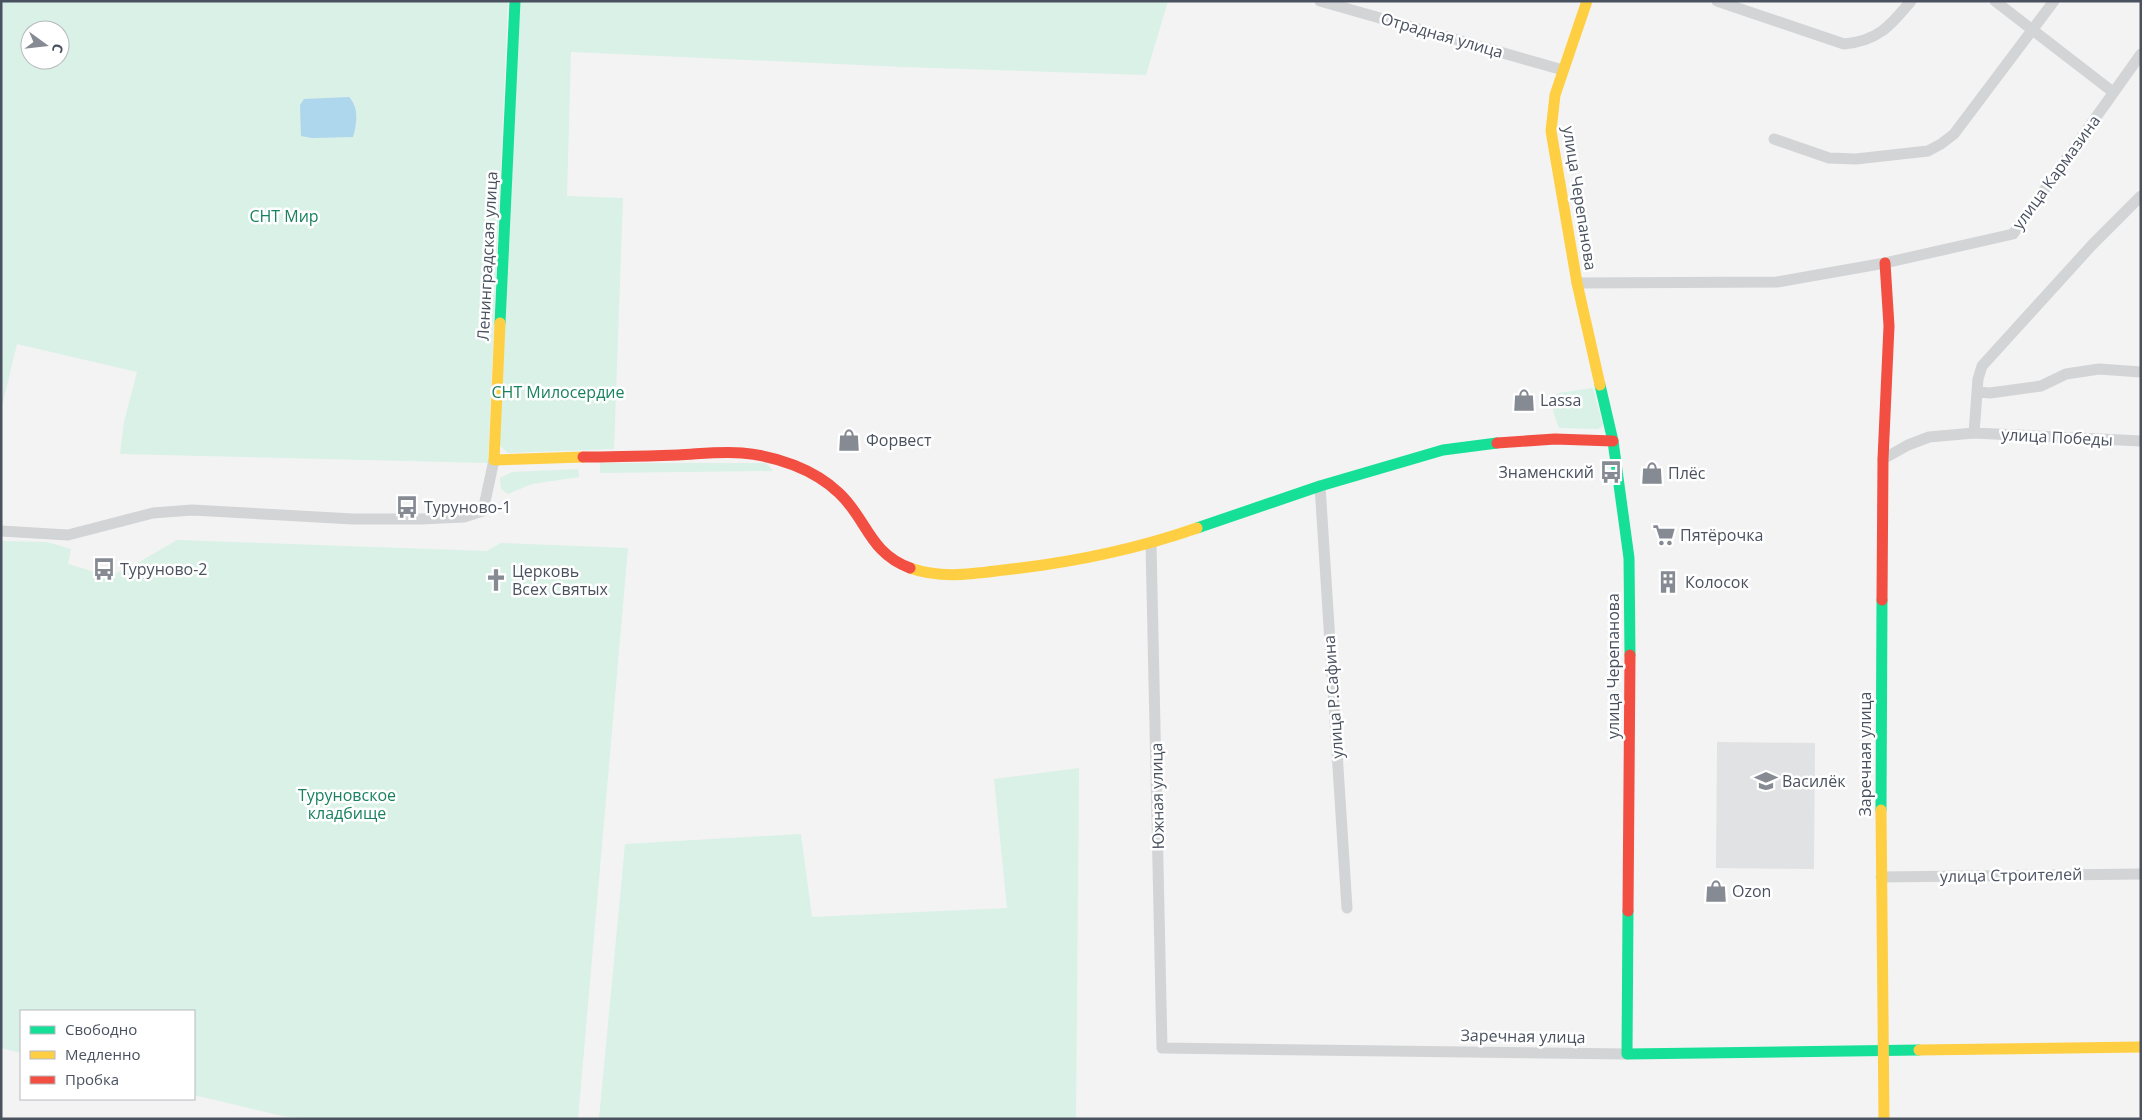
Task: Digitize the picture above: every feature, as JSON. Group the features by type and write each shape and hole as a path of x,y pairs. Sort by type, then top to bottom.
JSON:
{"street":[{"name":"Ленинградская улица","path":"1,531 68,535 153,514 192,510 353,519 464,517 483,511 494,460 515,1"},
{"name":"Отрадная улица","path":"1320,1 1564,70"},
{"path":"1718,1 1844,44 1858,43 1874,38 1890,26 1911,1"},
{"path":"1995,1 2114,92"},
{"path":"1774,139 1829,158 1856,159 1928,151 1954,134 2054,1"},
{"name":"улица Черепанова","path":"1586,2 1552,108 1551,131 1577,283 1614,441 1628,558 1630,690 1628,1054"},
{"name":"улица Кармазина","path":"1886,263 2013,234 2141,54"},
{"path":"1974,433 1978,379 1982,366 2092,245 2141,196"},
{"name":"улица Черепанова","path":"1577,283 1777,282 1886,263"},
{"name":"Заречная улица","path":"1884,1119 1881,877 1883,459 1889,326 1886,263"},
{"path":"1978,392 2041,386 2066,374 2099,369 2141,372"},
{"name":"улица Победы","path":"1883,459 1908,445 1930,437 1974,433 2141,440"},
{"path":"494,460 742,453 774,459 807,471 822,479 840,494 879,548 894,562 924,573 955,576 1043,566 1151,544 1320,486 1423,455 1479,444 1554,439 1614,441"},
{"name":"улица Р.Сафина","path":"1320,486 1347,908"},
{"name":"Южная улица","path":"1151,544 1162,1048"},
{"name":"улица Строителей","path":"1881,877 2141,874"},
{"name":"Заречная улица","path":"1162,1048 1628,1054 1884,1049 2141,1047"}],"shaded area":[{"name":"Василёк","path":"1717,742 1815,743 1814,869 1716,868"}],"green space":[{"name":"СНТ Мир","path":"1,1 508,1 488,463 120,454 124,422 137,372 17,344 1,404"},
{"name":"СНТ Милосердие","path":"519,1 1168,1 1146,75 904,67 571,52 567,196 623,198 614,449 508,453 498,444"},
{"path":"1593,388 1603,426 1598,429 1559,428 1553,410 1555,396 1558,393"},
{"path":"600,463 766,463 773,471 600,473"},
{"path":"578,469 579,477 532,484 508,494 501,489 500,478 512,472"},
{"name":"Туруновское кладбище","path":"177,540 487,551 501,543 628,548 578,1119 311,1119 282,1116 195,1095 195,1010 20,1010 20,1053 1,1048 1,541 47,542 71,549 68,564 109,576 129,568"},
{"path":"1079,768 1076,1119 599,1119 625,844 801,834 812,917 1007,908 994,779"}],"water":[{"path":"349,97 356,111 353,137 312,138 301,136 300,105 304,99"}],"traffic: fast":[{"path":"500,323 515,1"},
{"path":"1600,385 1613,441 1629,558 1630,655"},
{"path":"1197,528 1320,486 1443,450 1497,443"},
{"path":"1881,810 1882,600"},
{"path":"1628,911 1627,1054 1919,1050"}],"traffic: slow":[{"path":"1587,1 1555,95 1551,131 1577,283 1600,385"},
{"path":"500,323 494,460 583,457"},
{"path":"910,568 933,574 957,575 1028,567 1125,549 1197,528"},
{"path":"1881,810 1884,1119"},
{"path":"1919,1050 2141,1047"}],"traffic: jam":[{"path":"1882,600 1883,459 1889,326 1885,263"},
{"path":"1497,443 1555,439 1613,441"},
{"path":"583,457 734,452 768,457 794,465 818,477 839,493 877,545 896,562 910,568"},
{"path":"1628,911 1630,655"}],"place":[{"name":"Lassa","path":"1524,400"},
{"name":"Форвест","path":"849,440"},
{"name":"Знаменский","path":"1611,472"},
{"name":"Плёс","path":"1652,473"},
{"name":"Туруново-1","path":"407,507"},
{"name":"Пятёрочка","path":"1664,535"},
{"name":"Туруново-2","path":"104,569"},
{"name":"Церковь Всех Святых","path":"496,580"},
{"name":"Колосок","path":"1668,582"},
{"name":"Василёк","path":"1766,781"},
{"name":"Ozon","path":"1716,891"}]}
